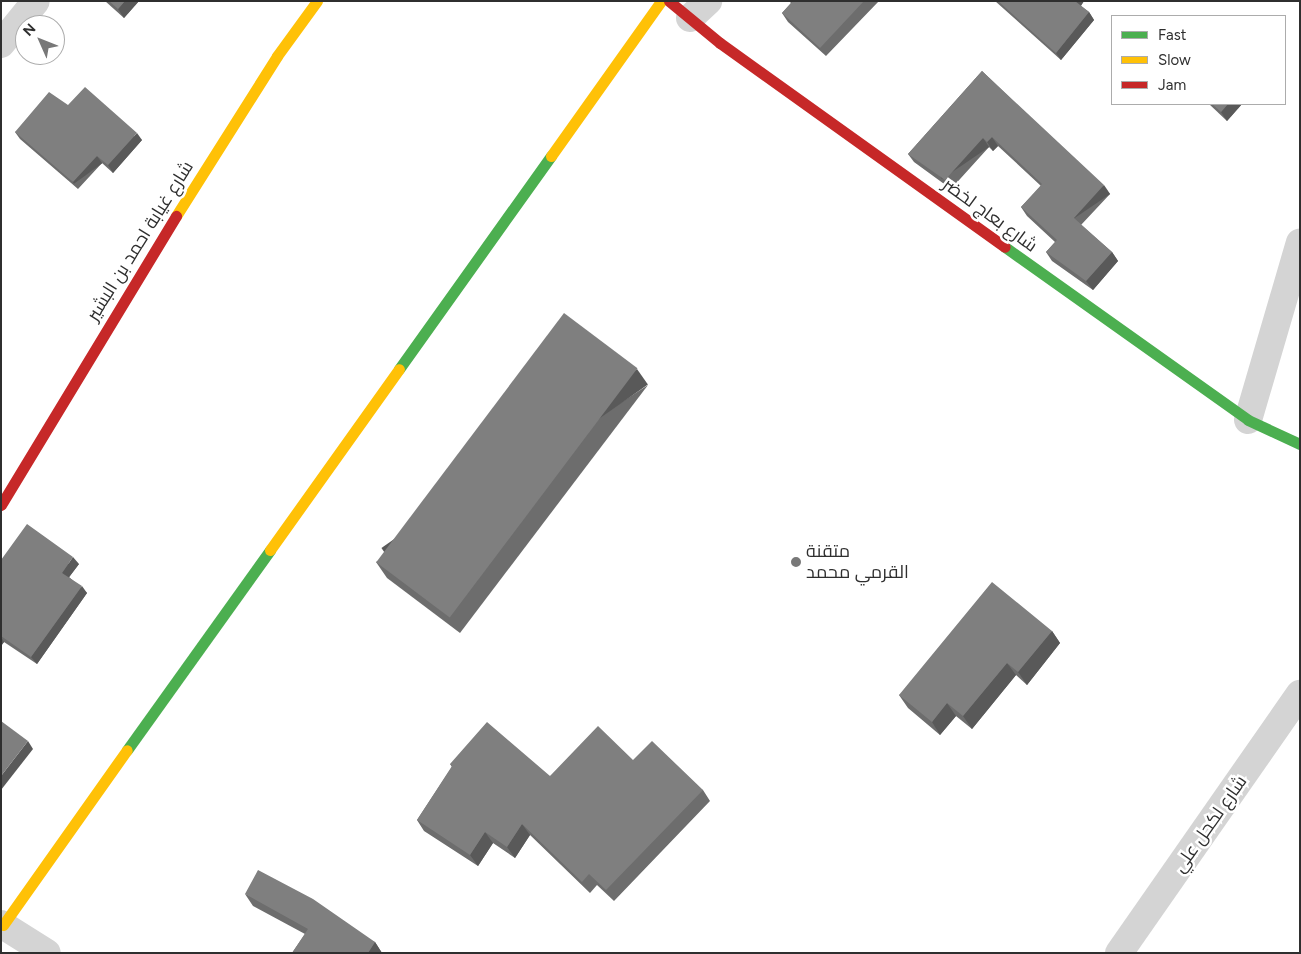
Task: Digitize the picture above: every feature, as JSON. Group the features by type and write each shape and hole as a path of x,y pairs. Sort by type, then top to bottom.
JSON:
{"street":[{"path":"1,44 36,1"},
{"name":"شارع غيابة احمد بن البشير","path":"1,505 117,309 277,56 317,1"},
{"path":"47,953 2,925 661,1"},
{"name":"شارع بعاج لخضر","path":"669,1 699,10 720,44 1248,420 1300,444"},
{"path":"1248,420 1300,242"},
{"name":"شارع لكحل علي","path":"1119,953 1300,694"}],"building":[{"path":"109,1 125,1 118,9"},
{"path":"793,1 864,1 820,48 782,13"},
{"path":"998,1 1075,1 1089,12 1056,53"},
{"path":"982,71 1104,185 1074,218 1112,252 1086,281 1046,252 1057,240 1021,207 1042,184 992,137 987,142 983,138 945,180 908,154"},
{"path":"85,87 137,133 108,165 97,156 73,182 15,132 49,92 68,105"},
{"path":"1213,105 1227,105 1221,112"},
{"path":"564,313 637,368 450,618 376,562"},
{"path":"27,524 73,557 62,573 82,586 31,657 1,636 1,560"},
{"path":"992,582 1052,631 1018,672 1007,663 963,716 947,703 932,722 899,695"},
{"path":"1,721 28,741 1,776"},
{"path":"487,722 550,776 598,726 633,760 652,741 703,790 606,890 589,874 582,882 522,824 507,847 485,832 470,855 417,820 452,766 450,764"},
{"path":"258,870 313,899 375,942 368,953 292,953 308,929 245,894"}],"traffic: fast":[{"path":"399,369 551,156"},
{"path":"1005,247 1248,420 1300,444"},
{"path":"127,750 270,550"}],"traffic: slow":[{"path":"176,216 277,56 317,1"},
{"path":"551,156 661,1"},
{"path":"270,550 399,369"},
{"path":"3,925 127,750"}],"traffic: jam":[{"path":"669,1 720,43 1005,247"},
{"path":"1,505 176,216"}],"place":[{"name":"متقنة القرمي محمد","path":"796,562"}]}
